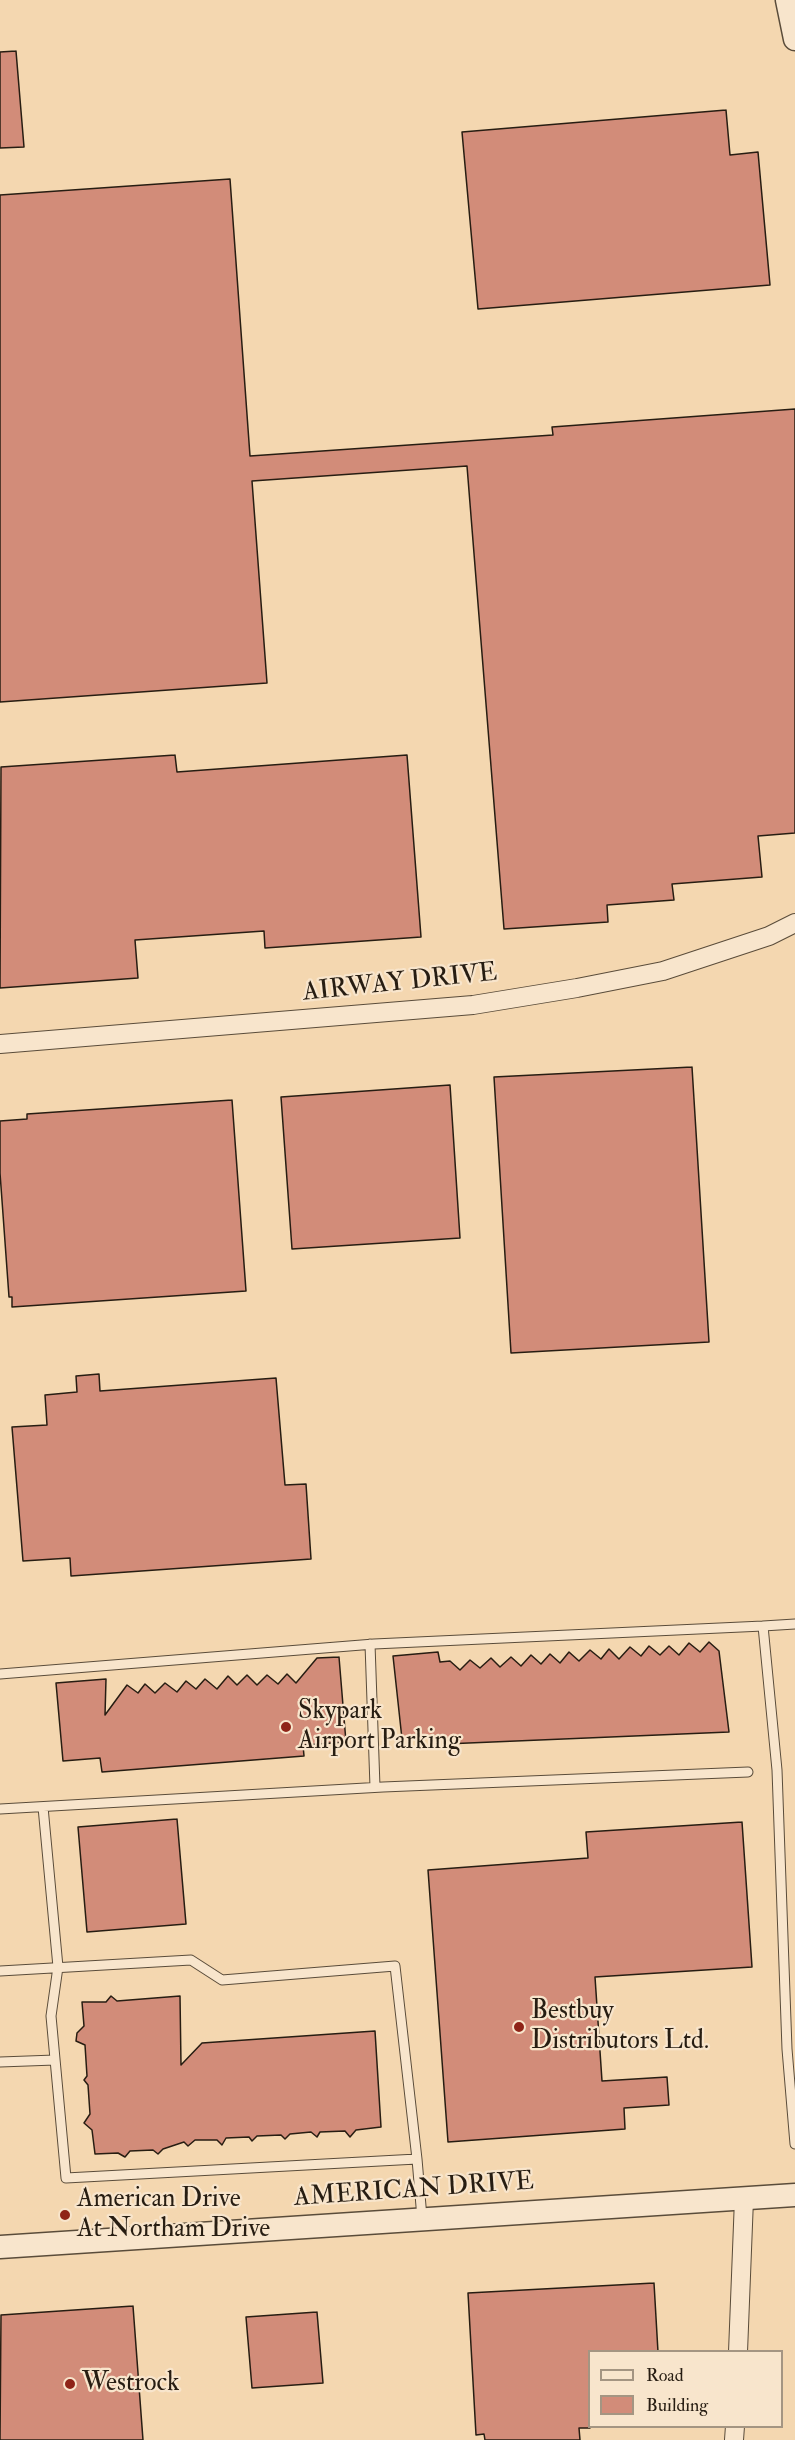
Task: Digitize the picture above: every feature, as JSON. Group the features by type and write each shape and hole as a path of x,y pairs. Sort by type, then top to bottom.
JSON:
{"street":[{"path":"787,0 795,39"},
{"name":"AIRWAY DRIVE","path":"0,1044 473,1005 663,971 769,936 795,923"},
{"name":"AMERICAN DRIVE","path":"0,2247 795,2195"},
{"path":"738,2350 744,2199"}],"lane":[{"path":"0,1674 370,1644 795,1623"},
{"path":"762,1626 777,1770 786,2037 795,2144"},
{"path":"370,1644 375,1788"},
{"path":"0,1809 375,1788 748,1772"},
{"path":"43,1807 58,1967 51,2016 66,2178 417,2159"},
{"path":"0,1971 191,1960 222,1980 395,1966 422,2219"},
{"path":"0,2062 55,2060"}],"building":[{"path":"16,51 24,147 0,148 0,52"},
{"path":"726,110 730,155 758,152 770,285 478,309 462,132"},
{"path":"230,179 250,456 553,435 552,427 795,409 795,833 758,836 762,877 672,884 674,900 607,905 608,922 504,929 467,466 252,481 267,683 0,702 0,195"},
{"path":"175,755 177,772 407,755 421,937 265,948 264,931 135,940 138,978 0,988 1,767"},
{"path":"692,1067 709,1342 511,1353 494,1077"},
{"path":"450,1085 460,1238 292,1249 281,1097"},
{"path":"232,1100 246,1291 12,1307 12,1297 9,1297 0,1173 0,1121 27,1119 27,1114"},
{"path":"99,1374 100,1391 276,1378 285,1485 306,1484 311,1559 71,1576 70,1558 23,1561 12,1427 47,1425 45,1395 77,1392 76,1376"},
{"path":"709,1642 719,1651 729,1732 445,1744 443,1735 402,1739 393,1656 438,1652 440,1662 450,1661 460,1670 470,1660 480,1668 491,1658 500,1667 511,1657 521,1666 531,1655 541,1664 550,1654 560,1663 569,1652 579,1661 590,1650 601,1659 609,1649 619,1659 630,1647 641,1656 649,1646 660,1655 669,1646 679,1655 689,1643 700,1652"},
{"path":"339,1657 346,1742 303,1745 304,1756 102,1772 100,1758 63,1761 56,1683 106,1679 105,1715 127,1685 138,1693 145,1684 155,1693 165,1683 177,1692 186,1681 196,1689 205,1679 217,1689 228,1676 237,1685 247,1675 257,1685 267,1675 278,1684 287,1674 296,1683 317,1658"},
{"path":"177,1819 186,1924 87,1932 78,1827"},
{"name":"Bestbuy Distributors Ltd.","path":"742,1822 752,1967 595,1977 602,2081 667,2077 669,2105 624,2108 625,2129 448,2142 428,1870 588,1858 586,1832"},
{"path":"111,1996 117,2001 180,1996 181,2065 202,2043 375,2031 381,2127 356,2130 350,2137 345,2131 320,2132 317,2137 311,2132 290,2134 285,2139 281,2135 257,2136 252,2141 249,2137 226,2138 222,2145 217,2140 195,2140 188,2146 184,2142 163,2149 158,2154 153,2150 130,2151 125,2157 118,2153 95,2154 92,2130 84,2123 90,2114 88,2085 84,2080 87,2076 85,2045 76,2041 77,2033 84,2026 82,2002 106,2002"},
{"path":"654,2283 658,2350 588,2350 588,2428 579,2428 580,2440 485,2440 484,2434 476,2435 468,2293"},
{"name":"Westrock","path":"133,2306 143,2440 0,2440 1,2315"},
{"path":"317,2312 323,2383 252,2388 246,2317"}],"place":[{"name":"Skypark Airport Parking","path":"286,1727"},
{"name":"Bestbuy Distributors Ltd.","path":"519,2027"},
{"name":"American Drive At Northam Drive","path":"65,2215"},
{"name":"Westrock","path":"70,2384"}]}
